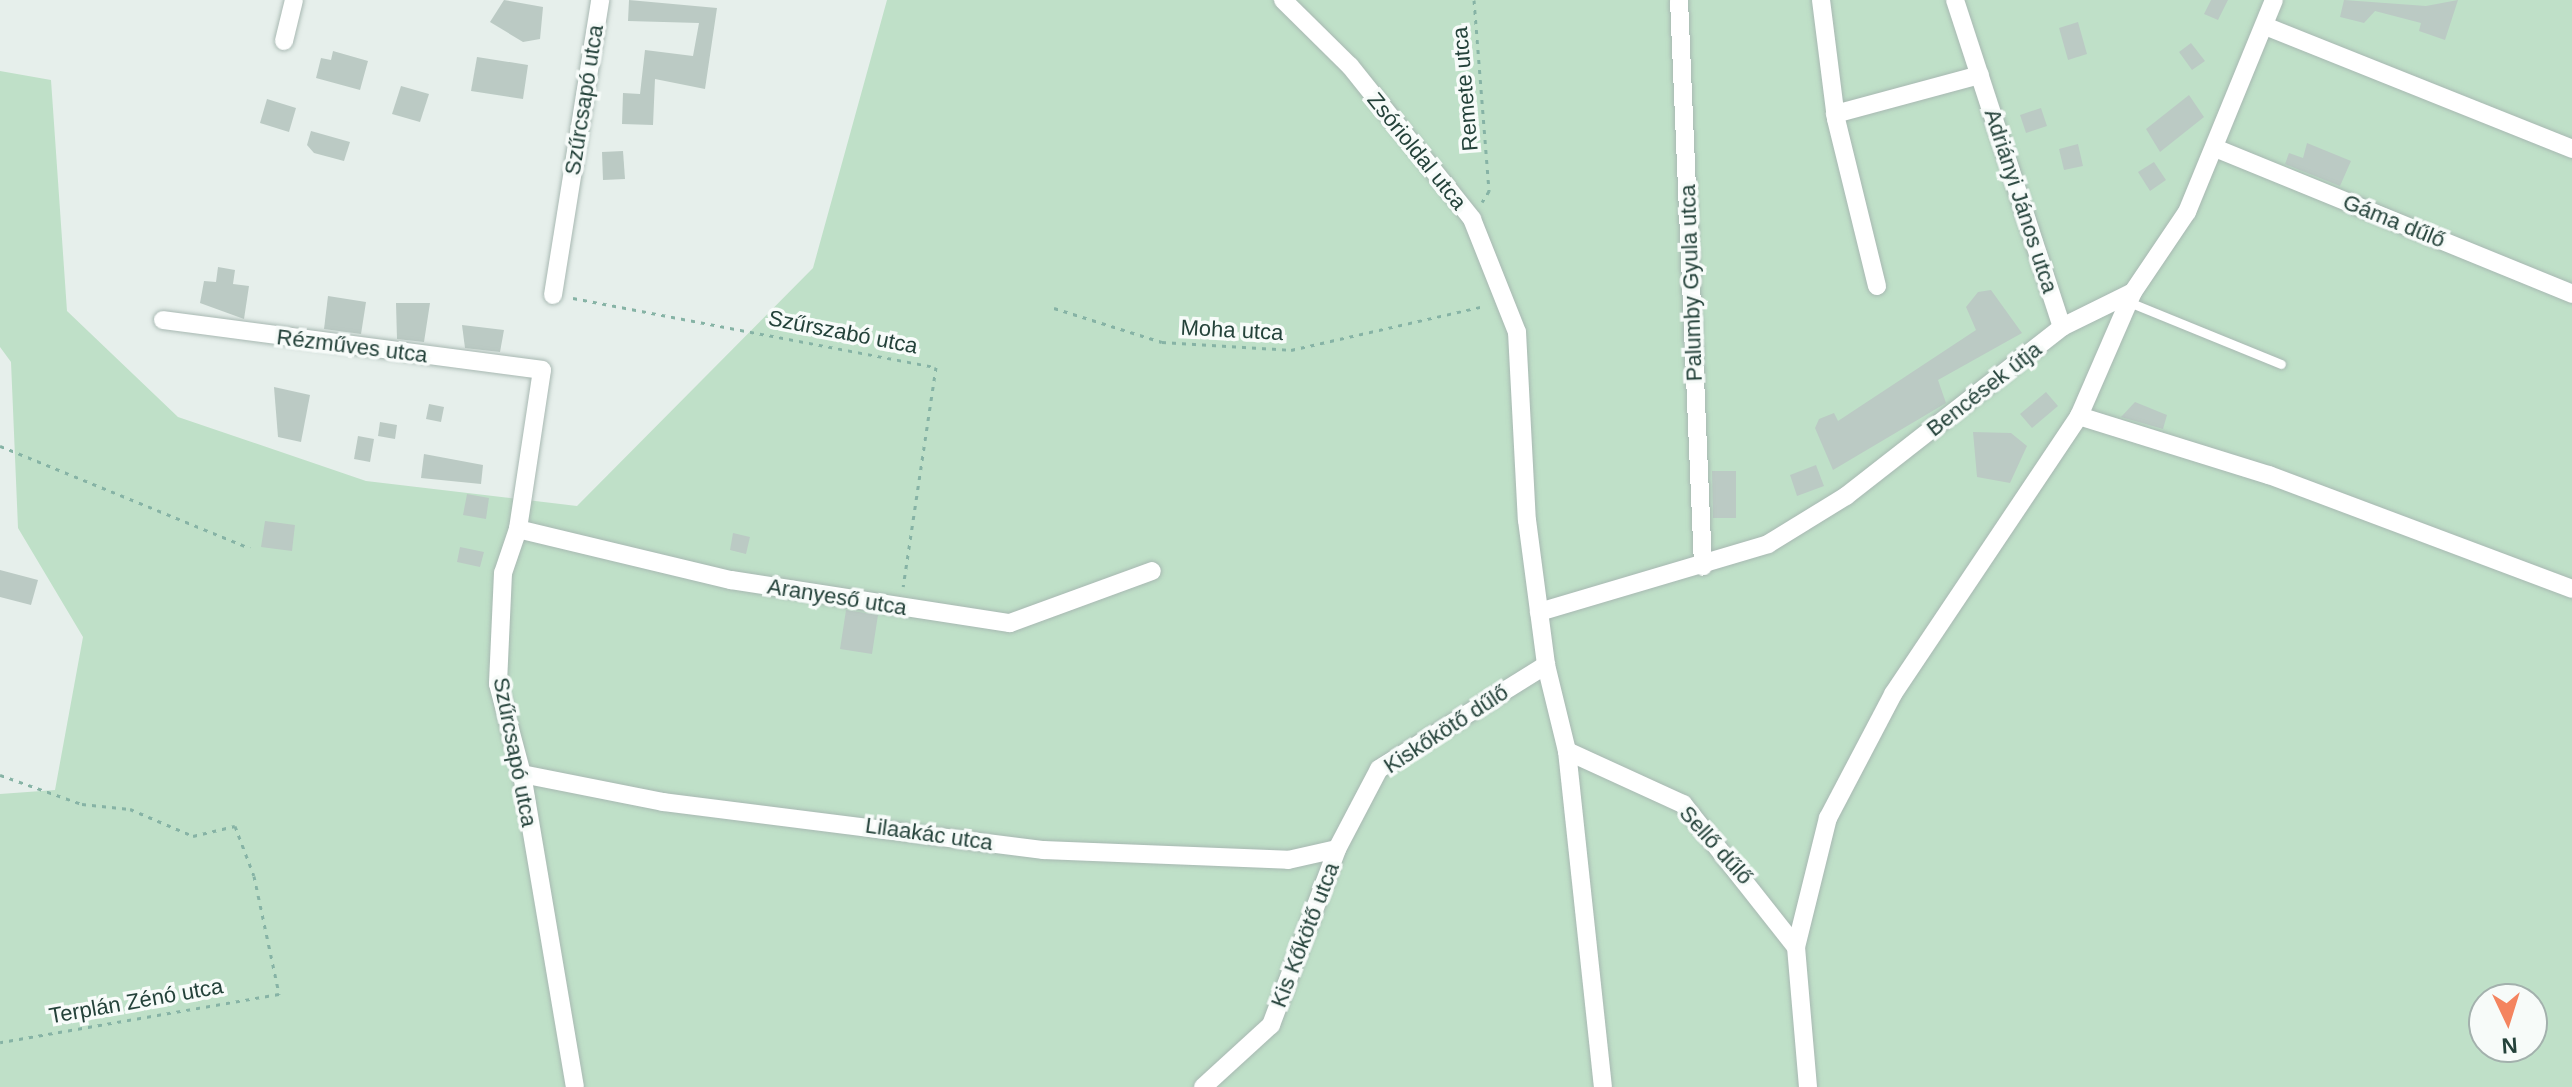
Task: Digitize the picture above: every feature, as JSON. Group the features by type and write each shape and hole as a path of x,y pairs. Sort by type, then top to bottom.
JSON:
{"street":[{"path":"284,41 294,0"},
{"name":"Szűrcsapó utca","path":"553,295 600,0"},
{"name":"Zsórioldal utca","path":"1283,0 1350,66 1472,219 1517,332 1539,612 1546,665 1567,751 1603,1087"},
{"name":"Palumby Gyula utca","path":"1679,0 1703,566"},
{"path":"1821,0 1835,114 1877,286"},
{"name":"Adriányi János utca","path":"1955,0 2062,327"},
{"name":"Bencések útja","path":"1539,612 1703,566 1768,544 1846,496 2062,327 2131,297 2187,212 2274,0"},
{"path":"2265,26 2572,149"},
{"path":"1835,114 1980,75"},
{"name":"Gáma dűlő","path":"2215,148 2572,294"},
{"path":"1808,1087 1796,947 1828,818 1893,694 2079,416 2131,297"},
{"name":"Rézműves utca","path":"163,320 542,370"},
{"name":"Szűrcsapó utca","path":"542,370 518,529 503,573 498,684 522,774 575,1087"},
{"path":"2079,416 2269,475 2572,589"},
{"name":"Aranyeső utca","path":"518,529 731,580 1010,623 1152,571"},
{"name":"Kiskőkötő dűlő","path":"1337,849 1379,769 1546,665"},
{"name":"Sellő dűlő","path":"1567,751 1683,804 1796,947"},
{"name":"Lilaakác utca","path":"522,774 663,802 1043,850 1288,860 1337,849"},
{"name":"Kis Kőkötő utca","path":"1203,1087 1271,1025 1337,849"}],"lane":[{"path":"2131,297 2281,364"}],"path":[{"name":"Remete utca","path":"1472,219 1489,191 1474,0"},
{"name":"Szűrszabó utca","path":"553,295 936,367 900,606"},
{"name":"Moha utca","path":"1054,308 1162,342 1291,350 1504,301"},
{"path":"0,446 250,548"},
{"name":"Terplán Zénó utca","path":"0,775 82,804 130,809 193,836 235,826 254,876 279,994 0,1042"}],"green space":[{"path":"887,0 2572,0 2572,1087 0,1087 0,794 55,790 83,637 18,528 11,362 0,347 0,71 51,80 67,311 178,417 366,481 577,506 813,268"}],"building":[{"path":"504,0 543,7 540,39 523,42 490,22"},
{"path":"629,0 717,8 705,89 655,79 653,125 622,124 623,93 640,94 645,50 693,56 699,23 628,21"},
{"path":"2211,0 2228,0 2218,20 2204,14"},
{"path":"2344,0 2426,6 2458,0 2445,40 2419,31 2421,23 2375,11 2364,23 2340,17"},
{"path":"2078,22 2087,54 2068,60 2059,28"},
{"path":"2191,43 2205,61 2192,70 2179,52"},
{"path":"333,51 368,61 360,90 316,78 321,58 331,60"},
{"path":"477,57 528,65 523,99 471,91"},
{"path":"401,86 429,94 420,122 392,114"},
{"path":"2189,95 2204,117 2160,152 2146,129"},
{"path":"267,99 296,108 289,132 260,123"},
{"path":"2041,108 2047,126 2026,133 2020,115"},
{"path":"311,131 350,142 344,161 314,153 307,145"},
{"path":"2307,143 2351,161 2340,186 2285,164 2289,153 2303,158"},
{"path":"2078,144 2083,166 2064,170 2059,149"},
{"path":"623,151 625,179 603,180 602,152"},
{"path":"2154,162 2166,180 2150,191 2138,172"},
{"path":"218,267 235,270 233,284 249,286 244,319 200,303 204,281 216,282"},
{"path":"1991,290 2022,333 1938,380 1946,403 1833,470 1815,428 1819,419 1834,413 1838,421 1976,330 1966,307 1978,292"},
{"path":"328,296 366,302 361,334 324,329"},
{"path":"396,303 430,303 424,342 397,339"},
{"path":"462,325 504,330 500,352 465,348"},
{"path":"274,387 310,395 301,442 278,437"},
{"path":"2046,392 2058,406 2032,428 2020,414"},
{"path":"2135,402 2167,415 2163,429 2121,417"},
{"path":"429,404 444,407 441,422 426,419"},
{"path":"380,422 397,425 395,439 378,436"},
{"path":"1973,432 2011,433 2027,446 2010,483 1977,477"},
{"path":"358,436 374,439 370,462 354,459"},
{"path":"424,454 483,465 481,484 421,478"},
{"path":"1816,465 1824,486 1797,496 1790,475"},
{"path":"1712,471 1736,471 1736,518 1713,518"},
{"path":"467,494 489,498 486,519 463,515"},
{"path":"265,521 295,525 292,551 261,547"},
{"path":"733,533 750,537 746,554 730,550"},
{"path":"460,547 484,552 480,567 457,562"},
{"path":"0,570 38,580 31,605 0,597"},
{"path":"846,610 878,615 872,654 840,649"}]}
